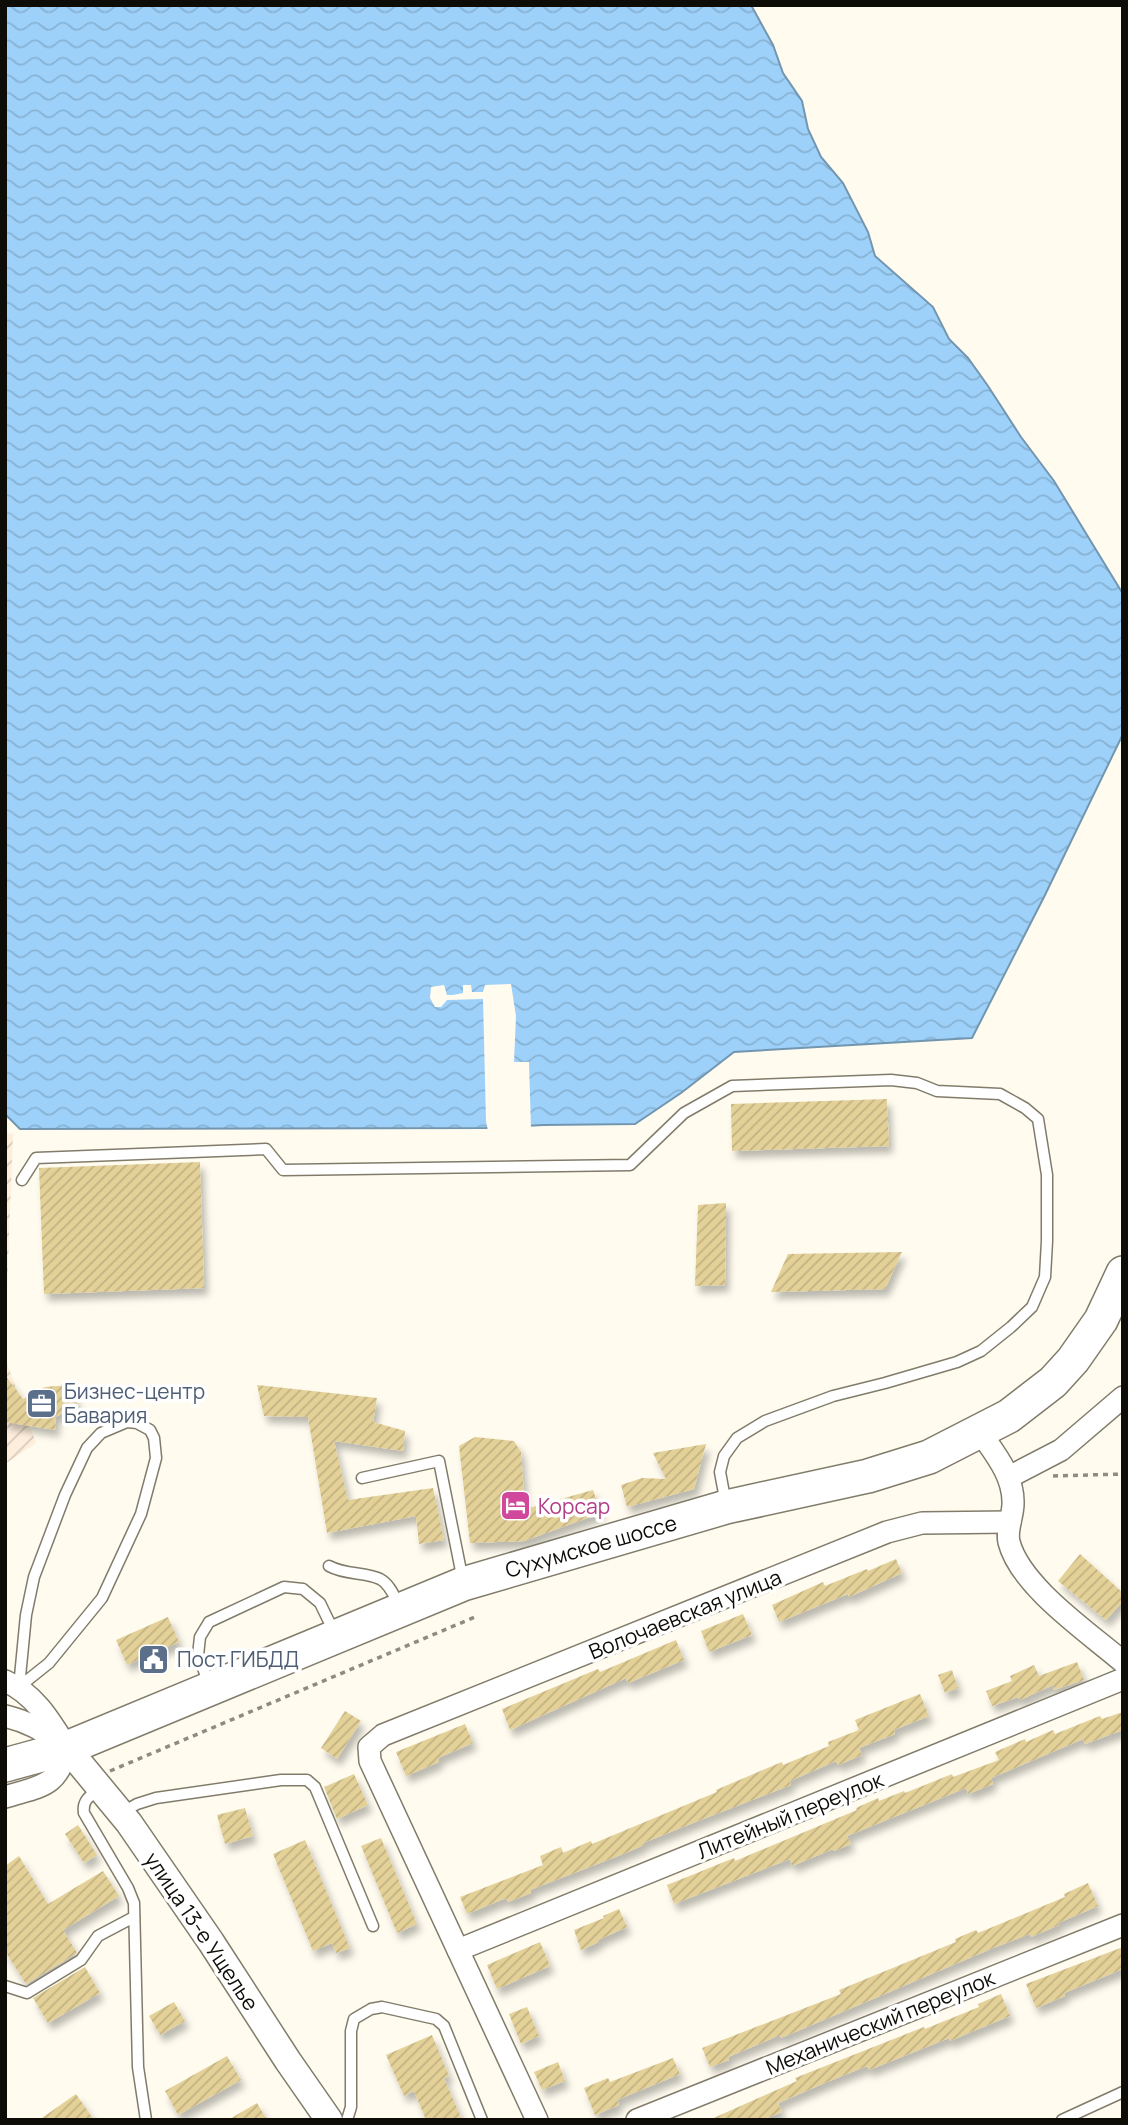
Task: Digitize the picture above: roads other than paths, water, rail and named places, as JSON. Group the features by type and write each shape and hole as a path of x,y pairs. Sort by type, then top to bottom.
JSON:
{"highway":[{"name":"Сухумское шоссе","path":"5,1765 67,1748 463,1584 726,1507 867,1476 929,1457 1009,1416 1053,1382 1073,1360 1101,1320 1123,1273"}],"street":[{"path":"1009,1476 1061,1450 1123,1396"},
{"path":"980,1432 1009,1476 1013,1503 1008,1539 1018,1565 1038,1590 1123,1662"},
{"name":"Волочаевская улица","path":"458,1950 370,1761 369,1747 383,1735 887,1532 922,1523 1010,1522"},
{"name":"Литейный переулок","path":"458,1950 1123,1679"},
{"path":"5,1797 49,1784 63,1767 67,1748 44,1710 12,1684"},
{"path":"5,1716 20,1719 50,1734 67,1748"},
{"name":"улица 13-е Ущелье","path":"67,1748 121,1813 211,1942 288,2062 329,2120"},
{"name":"Механический переулок","path":"637,2120 1123,1925"},
{"path":"458,1950 537,2120"}],"lane":[{"path":"22,1180 36,1158 266,1149 284,1170 630,1165 684,1113 732,1086 891,1080 917,1083 937,1091 1000,1094 1025,1108 1038,1119 1048,1175 1045,1277 1032,1307 981,1351 957,1362 833,1396 765,1420 737,1438 724,1456 720,1472 726,1507"},
{"path":"127,1422 137,1423 150,1430 154,1438 156,1458 141,1514 102,1598 49,1663 12,1684 34,1577 65,1495 87,1448 101,1433 127,1422"},
{"path":"362,1478 439,1461 463,1584"},
{"path":"329,1566 380,1579 390,1589 401,1610"},
{"path":"211,1689 198,1655 200,1637 209,1622 284,1587 303,1589 320,1603 336,1637"},
{"path":"121,1813 156,1798 281,1780 307,1780 315,1787 373,1926"},
{"path":"96,1783 85,1801 84,1813 134,1903 138,2067 146,2120"},
{"path":"5,1986 27,1993 81,1960 98,1936 134,1917"},
{"path":"346,2120 351,2107 351,2031 354,2019 371,2009 382,2007 436,2019 444,2026 482,2120"},
{"path":"1062,2120 1123,2092"}],"water":[{"path":"5,5 751,5 773,45 783,73 802,101 808,129 821,157 843,183 868,232 875,256 933,307 949,339 968,358 1054,481 1123,594 1123,734 972,1038 734,1052 635,1124 486,1128 20,1129 5,1114"}],"place":[{"name":"Бизнес-центр Бавария","path":"41,1403"},
{"name":"Корсар","path":"515,1506"},
{"name":"Пост ГИБДД","path":"154,1659"}]}
